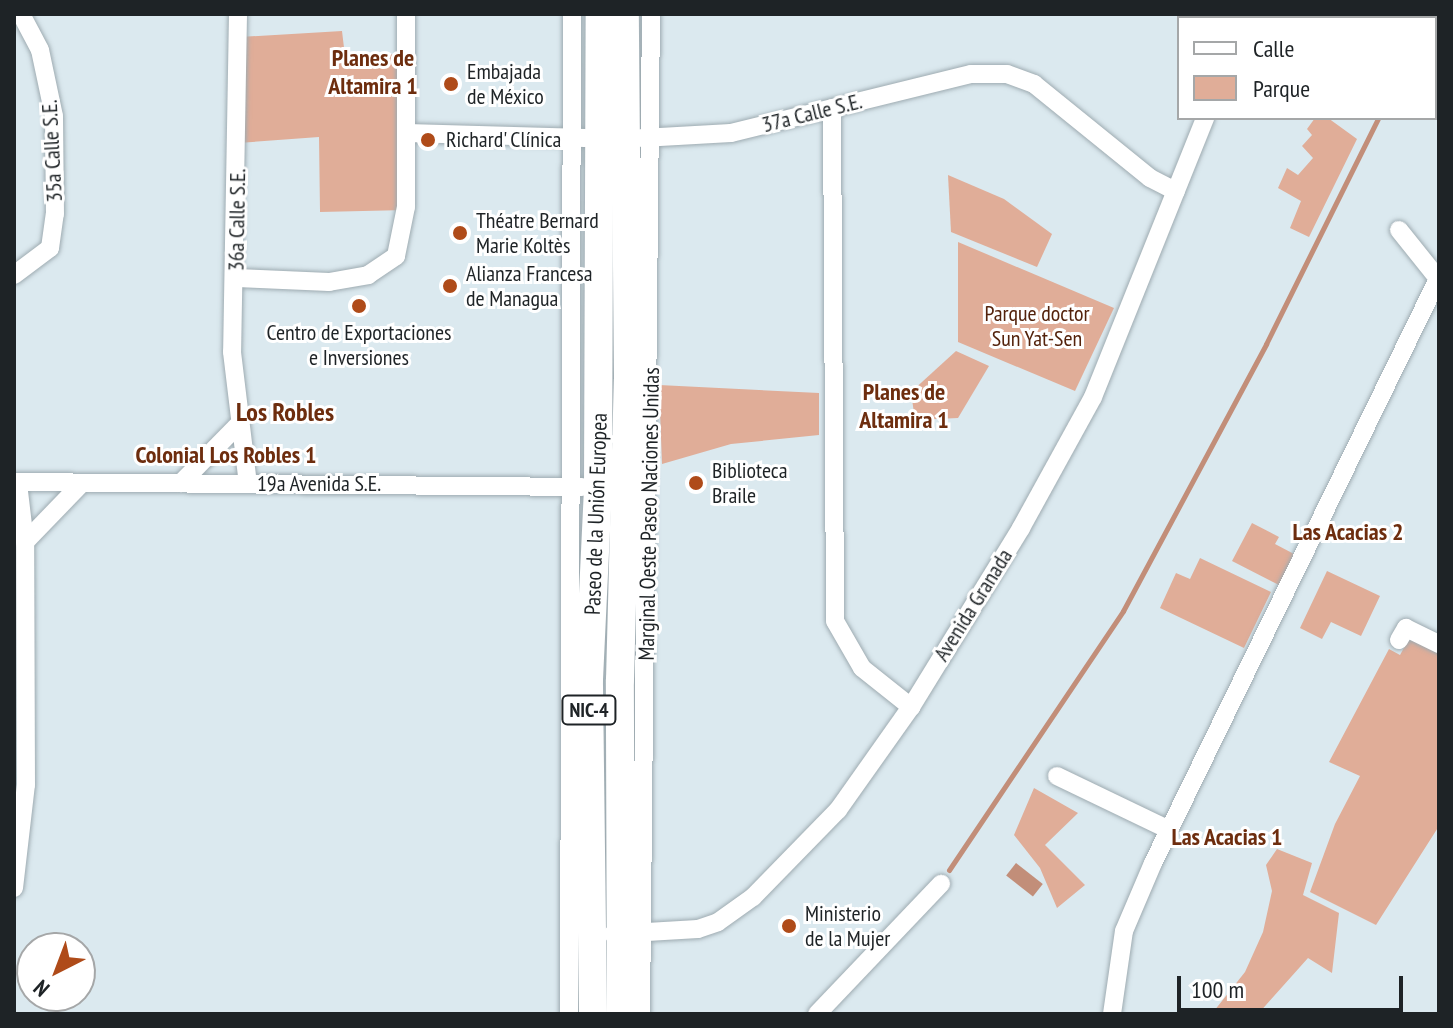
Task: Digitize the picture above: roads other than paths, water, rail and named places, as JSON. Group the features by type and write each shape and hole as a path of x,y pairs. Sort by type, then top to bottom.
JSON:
{"highway":[{"name":"Paseo de la Unión Europea","path":"592,1007 589,679 598,487 600,14"},
{"name":"Paseo de la Unión Europea","path":"599,138 625,14"},
{"name":"Paseo de la Unión Europea","path":"598,487 633,933 621,1014"}],"street":[{"name":"35a Calle S.E.","path":"14,275 50,248 55,214 54,116 40,50 21,14"},
{"name":"36a Calle S.E.","path":"238,14 237,278 232,352 237,426 248,484"},
{"path":"237,278 329,282 368,275 396,256 406,207 406,14"},
{"path":"572,14 599,138"},
{"name":"Marginal Oeste Paseo Naciones Unidas","path":"641,1014 633,933 651,137 651,14"},
{"name":"37a Calle S.E.","path":"407,133 599,138 731,133 971,74 1007,74 1034,84 1150,178 1176,191"},
{"path":"832,108 835,621 845,645 862,668 911,707"},
{"name":"Avenida Granada","path":"590,933 633,933 708,925 753,897 838,810 911,707 1021,528 1093,397 1204,120"},
{"path":"1112,1014 1124,931 1169,830 1439,280 1399,230"},
{"path":"181,483 237,426"},
{"path":"14,888 26,785 25,542 16,482"},
{"name":"19a Avenida S.E.","path":"16,482 80,485 598,487"},
{"path":"25,542 80,485"},
{"path":"569,1014 598,487"},
{"path":"1399,640 1406,628 1439,644"},
{"path":"1057,776 1169,830"},
{"path":"817,1014 941,884"}],"waterway":[{"path":"949,870 1123,611 1266,344 1377,120"}],"place":[{"name":"Embajada de México","path":"451,84"},
{"name":"Richard' Clínica","path":"428,140"},
{"name":"Théatre Bernard Marie Koltès","path":"460,233"},
{"name":"Alianza Francesa de Managua","path":"450,286"},
{"name":"Centro de Exportaciones e Inversiones","path":"359,306"},
{"name":"Biblioteca Braile","path":"696,483"},
{"name":"Ministerio de la Mujer","path":"789,926"}],"district":[{"name":"Planes de Altamira 1","path":"373,72"},
{"name":"Planes de Altamira 1","path":"904,406"},
{"name":"Los Robles","path":"285,412"},
{"name":"Colonial Los Robles 1","path":"226,455"},
{"name":"Las Acacias 2","path":"1348,532"},
{"name":"Las Acacias 1","path":"1227,837"}],"park label":[{"name":"Parque doctor Sun Yat-Sen","path":"1037,326"}]}
